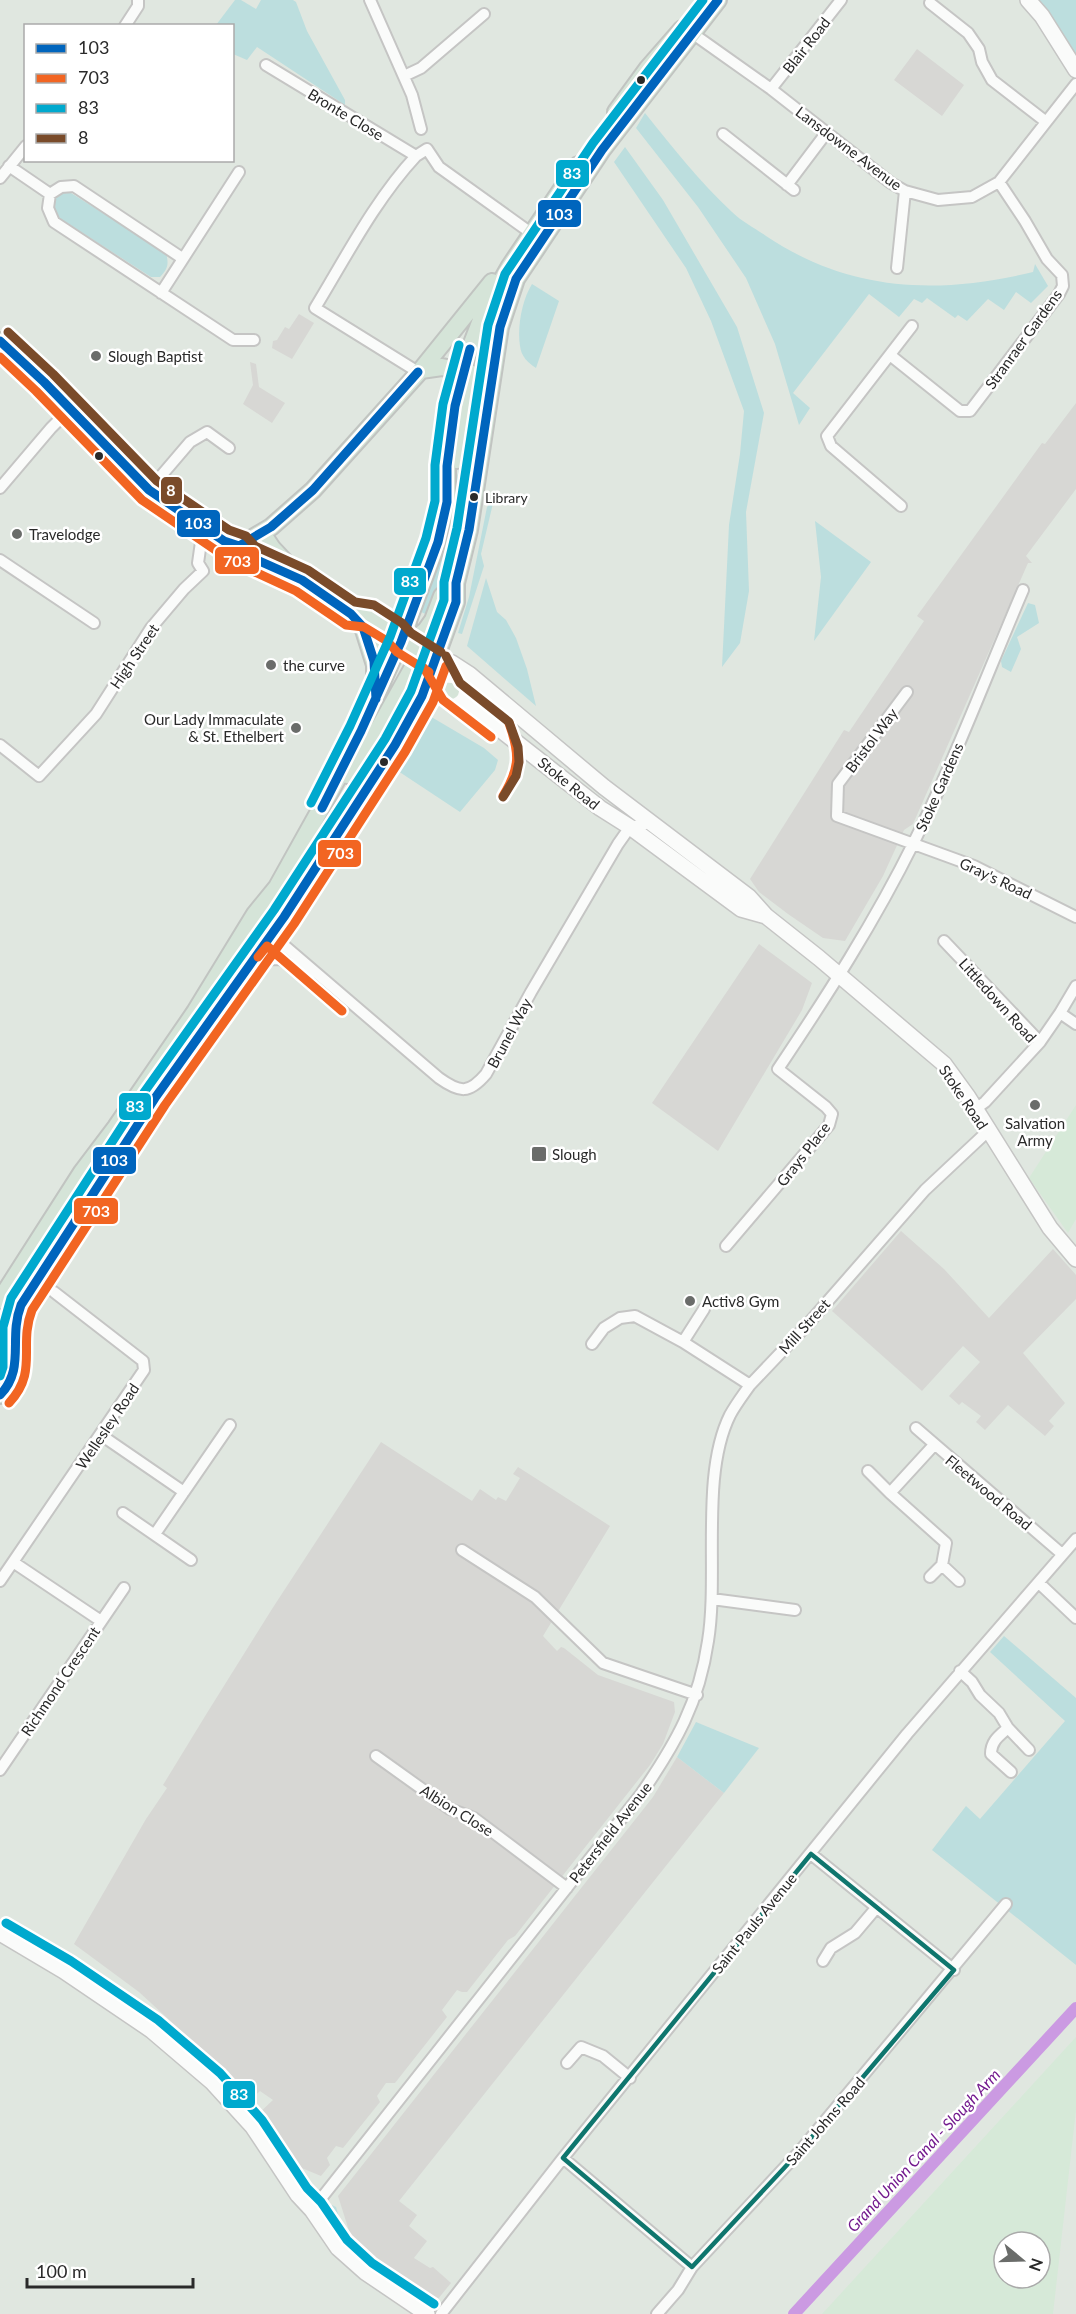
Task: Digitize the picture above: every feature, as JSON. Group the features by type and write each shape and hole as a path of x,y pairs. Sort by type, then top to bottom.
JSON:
{"main road":[{"path":"690,35 705,0"},
{"path":"447,503 447,467 461,372 484,312 531,233 630,102 718,0"},
{"path":"1028,0 1042,16 1076,70"},
{"path":"0,1395 15,1372 15,1320 21,1305 155,1098 272,934 395,746 422,696 456,602 456,583 469,530 500,327 516,279 601,142"},
{"path":"239,546 272,527 313,490 420,371 465,314 510,266"},
{"path":"0,341 44,382 149,490 203,528 224,541 239,546 248,556 302,580 351,614 363,627 385,643 403,642 419,636 433,620 442,596 456,583"},
{"path":"420,371 442,368 492,376"},
{"path":"0,1300 81,1172 116,1127 195,1012 255,914 277,887 329,795 376,699 395,653 403,642 447,503 475,385 478,379 492,376"},
{"path":"262,533 272,548 302,580"},
{"path":"351,614 368,615 396,632 403,642 435,662"},
{"path":"363,627 375,665 376,699"},
{"path":"329,795 364,754 412,669 420,664 435,662"},
{"name":"Stoke Road","path":"435,662 452,663 469,674 745,903"},
{"name":"Stoke Road","path":"435,662 451,691 600,808 766,916 944,1064 1050,1228 1076,1259"},
{"path":"422,696 439,690 451,691"},
{"path":"0,1330 8,1337 15,1351"},
{"path":"0,1933 64,1971 152,2030 212,2082 253,2127 298,2195 312,2210 338,2248 357,2266 427,2314"}],"street":[{"path":"126,24 138,6 138,0"},
{"path":"370,0 412,95 421,129"},
{"name":"Blair Road","path":"771,89 841,0"},
{"path":"930,3 946,9 968,33 979,49 982,62 992,80 1045,121"},
{"path":"404,76 421,68 484,14"},
{"name":"Lansdowne Avenue","path":"690,35 771,89 891,183 905,191 938,200 972,197 999,182 1076,84"},
{"name":"Bronte Close","path":"266,65 416,156"},
{"path":"723,134 791,187 827,132"},
{"path":"0,178 24,149"},
{"path":"420,371 315,308 370,218 404,169 416,156 427,149 440,167 531,233"},
{"path":"9,166 50,194"},
{"path":"161,293 239,172"},
{"name":"Stranraer Gardens","path":"890,355 960,411 970,411 1059,294 1063,286 1062,275 1047,259 999,182"},
{"path":"182,258 75,186 61,187 50,194 48,208 54,222 233,340 254,340"},
{"path":"897,268 905,191"},
{"path":"902,506 831,446 827,436 912,326"},
{"path":"0,488 69,410"},
{"path":"149,490 190,442 207,432 229,448"},
{"name":"High Street","path":"0,745 39,776 96,714 151,628 184,589 203,571 198,563 203,528"},
{"path":"0,560 94,623"},
{"name":"Stoke Gardens","path":"778,1069 880,908 914,843 1023,590"},
{"name":"Bristol Way","path":"907,692 838,784 837,816 914,843"},
{"path":"630,827 652,825"},
{"name":"Brunel Way","path":"272,934 439,1078 458,1090 470,1089 477,1085 486,1074 575,914 630,827"},
{"name":"Gray's Road","path":"914,843 974,866 1076,917"},
{"path":"195,1012 214,995 263,932 272,934"},
{"name":"Littledown Road","path":"944,941 1040,1042 992,1095 974,1110"},
{"name":"Brunel Way","path":"254,960 280,959 320,977"},
{"path":"1040,1042 1076,986"},
{"path":"1060,1013 1076,1024"},
{"name":"Grays Place","path":"726,1246 829,1125 832,1114 826,1107 778,1069"},
{"name":"Mill Street","path":"750,1385 807,1325 925,1190 988,1131"},
{"name":"Wellesley Road","path":"0,1581 144,1370 143,1360 54,1292"},
{"path":"683,1342 704,1310"},
{"path":"592,1344 604,1329 620,1318 635,1316 683,1342 750,1385"},
{"name":"Petersfield Avenue","path":"312,2210 641,1794 681,1731 697,1695 709,1640 714,1481 717,1461 730,1416 750,1385"},
{"path":"155,1534 230,1425"},
{"name":"Fleetwood Road","path":"916,1428 1062,1554"},
{"path":"101,1435 184,1492"},
{"path":"890,1493 934,1445"},
{"path":"868,1472 946,1544 942,1565 930,1577"},
{"path":"123,1513 191,1560"},
{"name":"Saint Pauls Avenue","path":"441,2314 563,2158 907,1734 1076,1539"},
{"path":"462,1550 535,1598 603,1663 697,1695"},
{"name":"Richmond Crescent","path":"13,1562 101,1621"},
{"path":"942,1565 959,1581"},
{"path":"1039,1583 1076,1618"},
{"name":"Richmond Crescent","path":"0,1770 124,1588"},
{"path":"712,1599 795,1610"},
{"path":"960,1671 972,1682 980,1695 999,1713 1008,1728 1029,1750"},
{"path":"1008,1728 991,1745 991,1754 1011,1772"},
{"name":"Albion Close","path":"376,1755 450,1809 474,1818 567,1888"},
{"path":"811,1854 954,1970"},
{"name":"Saint Johns Road","path":"657,2314 678,2290 692,2267 800,2151 954,1970 1006,1904"},
{"path":"823,1961 826,1945 855,1933 877,1907"},
{"path":"567,2063 581,2048 603,2056 630,2078"},
{"path":"563,2158 692,2267"}],"highlighted area":[{"path":"811,1854 954,1970 800,2151 692,2267 563,2158"}],"shaded area":[{"path":"235,0 241,0 256,9 261,0 293,0 296,2 307,31 345,100 345,105 257,47 247,60 234,54 234,24 217,24"},
{"path":"1039,0 1076,0 1076,57"},
{"path":"917,49 964,85 942,116 894,80"},
{"path":"645,113 720,201 736,216 798,255 862,278 895,284 963,284 1033,272 1035,264 1048,286 1031,303 1016,292 1004,310 988,299 967,321 958,315 955,318 927,298 922,303 914,299 899,317 869,294 793,393 810,408 799,425 775,344 746,278 698,207 636,128"},
{"path":"625,147 663,200 737,327 764,413 746,512 749,591 740,643 722,667 729,525 744,411 711,321 686,268 614,162"},
{"path":"62,193 71,193 166,253 167,266 163,274 160,277 151,277 58,217 54,207 56,197"},
{"path":"532,284 559,301 536,368 523,356 519,339 523,306"},
{"path":"499,301 492,323 487,358 472,355 482,330"},
{"path":"299,314 314,323 292,359 272,348 273,341 277,340 285,327 289,329"},
{"path":"250,362 256,364 259,387 285,403 272,423 243,404 253,385"},
{"path":"1076,403 1076,489 1026,556 1032,563 1028,563 913,824 904,830 883,876 845,941 823,938 759,892 750,879 844,730 849,732 924,621 917,616 1042,443 1045,444"},
{"path":"472,410 478,411 460,515 447,566 430,616 419,611 454,491"},
{"path":"494,499 481,554 484,566 462,634 458,633 469,597 487,507"},
{"path":"815,521 871,562 814,641 821,577"},
{"path":"486,578 497,612 506,620 516,638 527,669 536,706 467,646"},
{"path":"1028,603 1035,605 1039,623 1017,637 1021,649 1011,672 1002,667 1001,661"},
{"path":"428,715 484,748 498,760 495,770 460,812 398,771"},
{"path":"759,944 812,983 802,1010 718,1151 652,1103"},
{"path":"1076,1105 1076,1219 1068,1233 1029,1178"},
{"path":"901,1231 944,1269 989,1318 1053,1249 1076,1275 1076,1299 1023,1353 1065,1403 1049,1421 1054,1426 1045,1436 1008,1405 985,1430 976,1422 981,1416 962,1402 959,1405 949,1396 980,1362 963,1346 922,1391 832,1311"},
{"path":"381,1442 472,1501 480,1489 496,1500 498,1497 506,1501 520,1478 513,1474 518,1467 610,1526 543,1636 557,1651 561,1647 564,1648 598,1675 674,1702 675,1712 663,1744 650,1765 515,1936 508,1940 467,1992 457,1990 442,2010 447,2017 395,2083 386,2083 377,2096 380,2102 343,2148 336,2146 327,2158 330,2165 321,2176 292,2164 257,2115 273,2100 260,2091 246,2104 190,2049 190,2041 177,2027 139,1992 74,1944 146,1819 167,1788 163,1785 207,1713"},
{"path":"1004,1636 1076,1698 1076,1965 932,1850 966,1806 980,1819 1065,1721 990,1652"},
{"path":"696,1722 759,1748 724,1793 677,1757"},
{"path":"677,1757 724,1793 399,2201 417,2215 409,2226 427,2241 414,2258 430,2268 433,2267 451,2283 433,2305 357,2256 338,2196 653,1797"},
{"path":"1076,2037 1076,2110 1053,2314 822,2314"},
{"path":"332,2205 336,2207 348,2248 335,2231 327,2213"}],"waterway":[{"name":"Grand Union Canal - Slough Arm","path":"794,2314 1076,2008"}],"transit line":[{"name":"83","path":"0,1376 3,1367 3,1327 11,1298 145,1091 274,910 385,739 411,691 444,600 444,582 457,528 488,325 505,274 593,143 703,0"},
{"name":"103","path":"0,1395 8,1385 15,1364 17,1318 21,1305 155,1098 284,917 395,745 422,696 456,602 456,583 469,530 500,327 516,279 602,150 718,0"},
{"name":"8","path":"8,332 53,374 157,481 229,530 246,536 255,546 308,570 355,602 374,605 441,652"},
{"name":"103","path":"0,341 44,382 149,490 224,541 239,546 248,556 302,580 351,614 363,627 374,661 376,699"},
{"name":"83","path":"311,803 350,726 390,637 426,538 435,501 435,465 443,404 459,345"},
{"name":"103","path":"322,808 361,731 401,642 438,542 447,502 447,466 455,406 470,349"},
{"name":"703","path":"0,357 142,500 217,551 232,556 242,566 296,591 346,625 364,627 429,672"},
{"name":"103","path":"239,546 271,527 313,490 418,372"},
{"name":"8","path":"446,656 460,683 509,722 518,747 519,762 516,776 503,797"},
{"name":"703","path":"9,1403 18,1391 26,1369 28,1323 32,1310 165,1105 294,924 405,752 433,702 446,666"},
{"name":"703","path":"424,668 443,700 491,737"},
{"name":"703","path":"503,796 513,777 516,761 515,744 509,723"},
{"name":"703","path":"258,957 267,946 342,1011"},
{"name":"83","path":"6,1923 71,1961 158,2020 220,2073 262,2120 307,2188 321,2202 347,2240 372,2263 434,2304"}],"place":[{"name":"Slough Baptist","path":"96,356"},
{"name":"Library","path":"474,497"},
{"name":"Travelodge","path":"17,534"},
{"name":"the curve","path":"271,665"},
{"name":"Our Lady Immaculate & St. Ethelbert","path":"296,728"},
{"name":"Salvation Army","path":"1035,1105"},
{"name":"Slough","path":"539,1154"},
{"name":"Activ8 Gym","path":"690,1301"}]}
